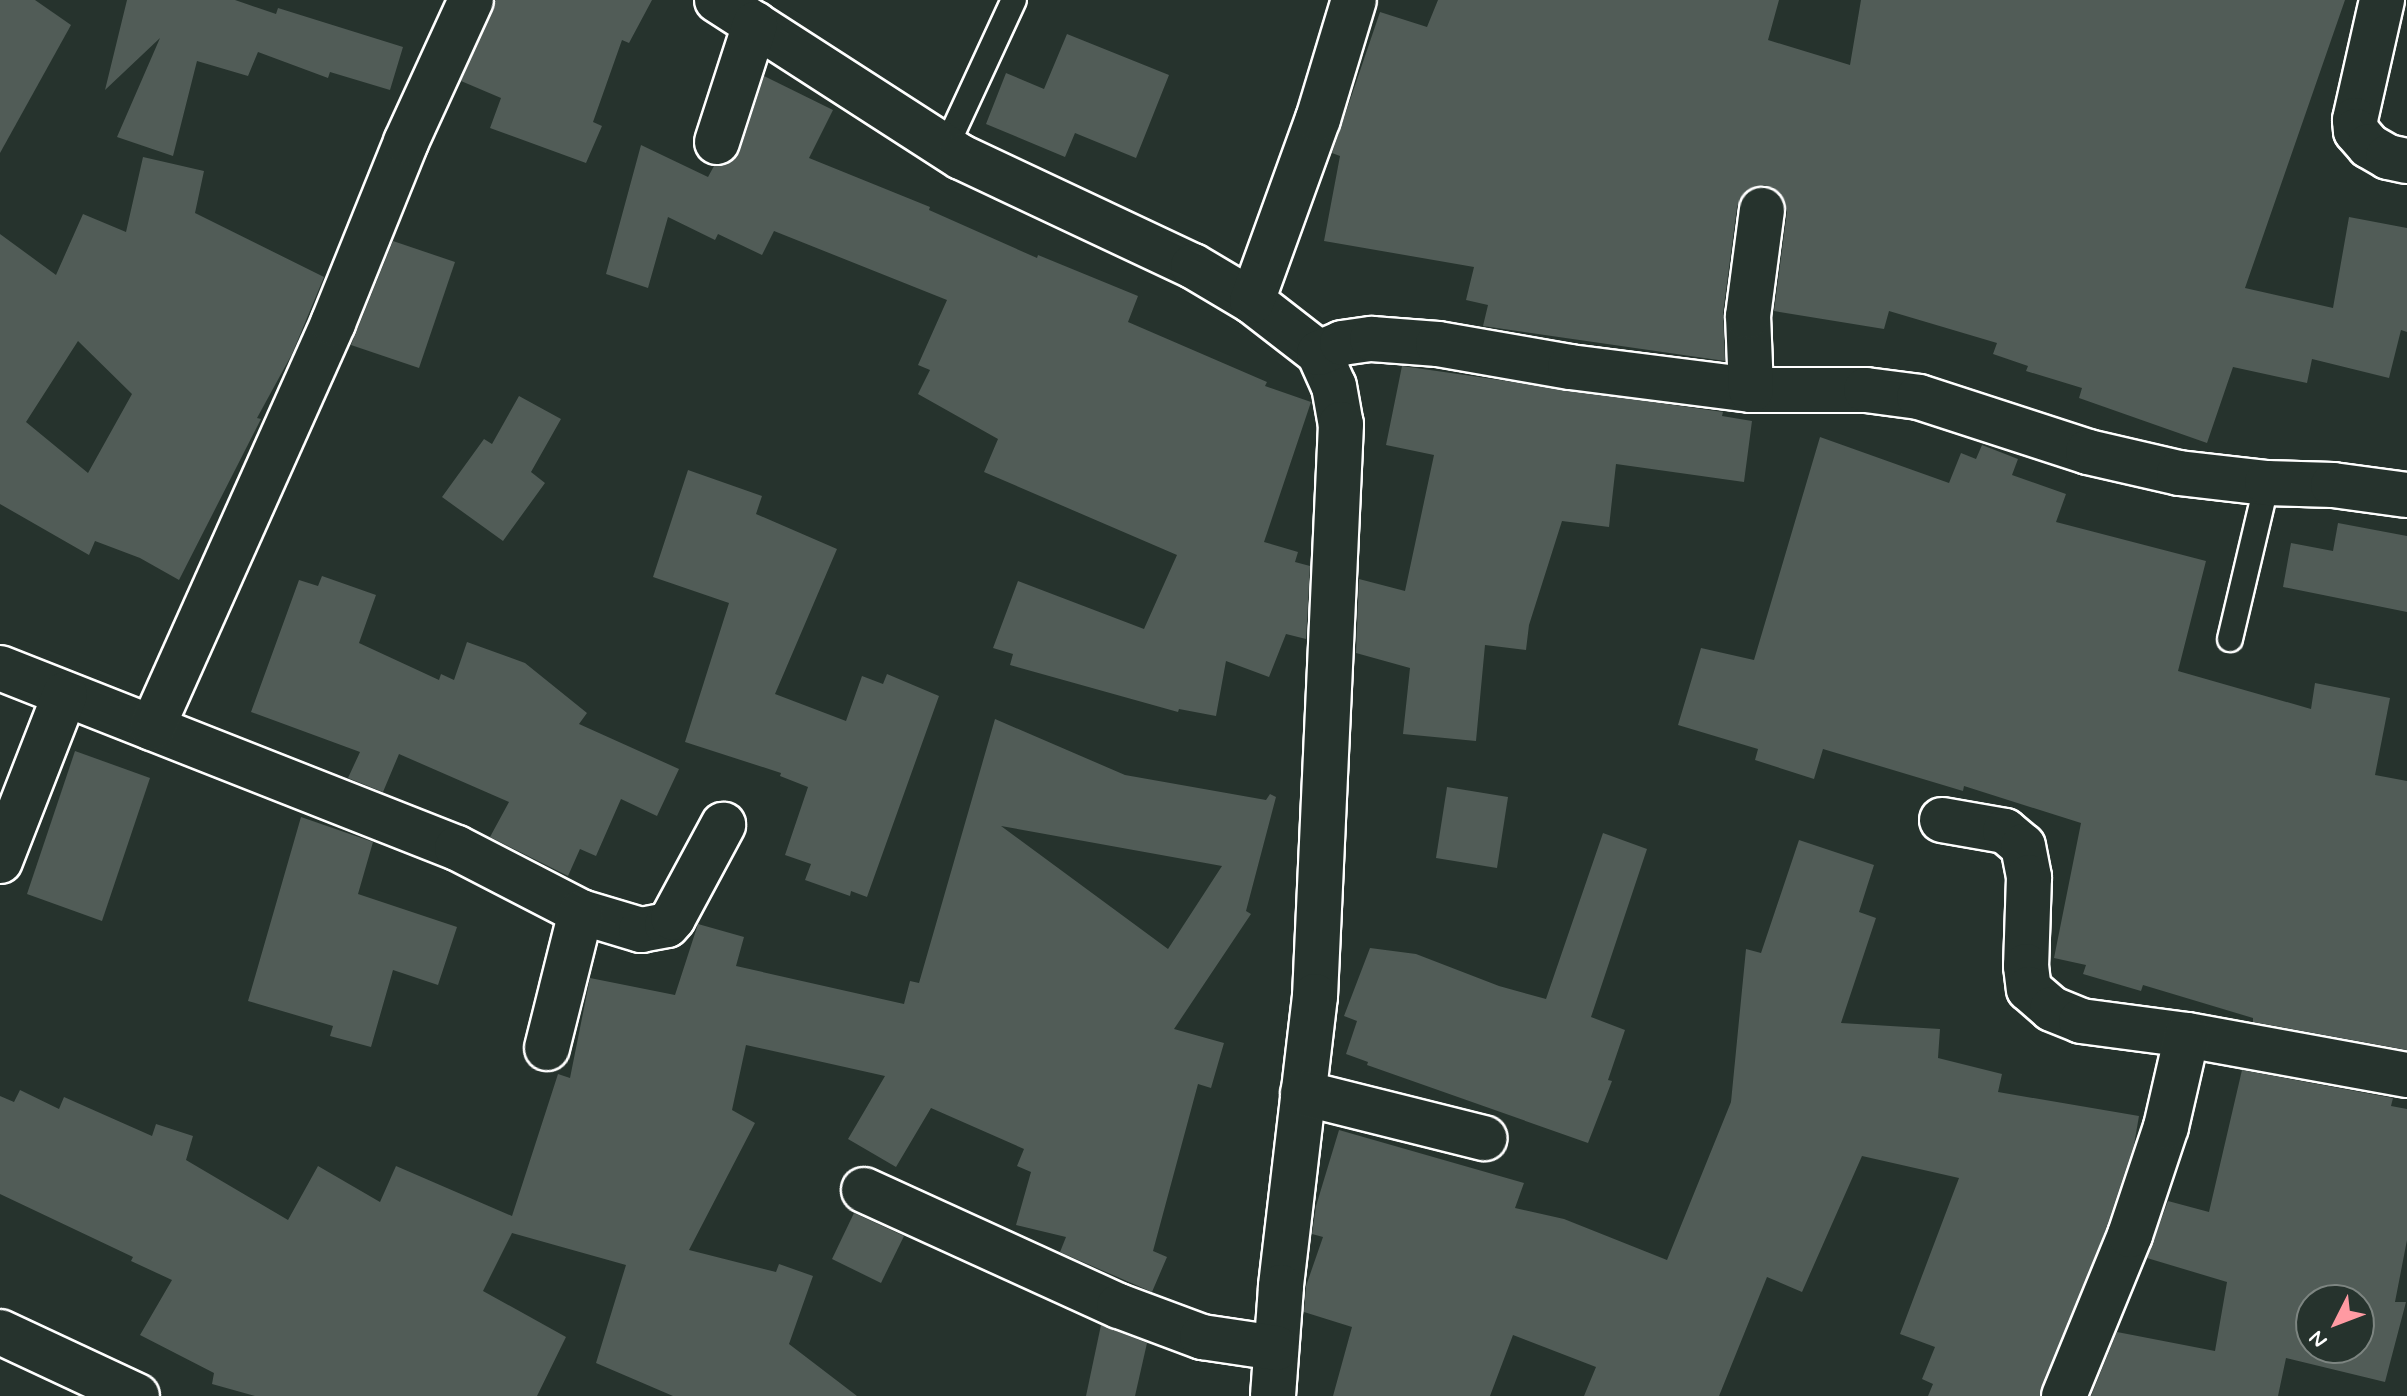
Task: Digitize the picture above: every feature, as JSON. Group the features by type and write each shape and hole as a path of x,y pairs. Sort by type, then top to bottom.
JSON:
{"street":[{"path":"152,728 333,323 406,142 471,0"},
{"path":"717,0 945,149 1193,266 1252,301 1319,353 1334,386 1341,424 1315,996 1273,1396"},
{"path":"1252,301 1318,119 1354,0"},
{"path":"2382,0 2355,120 2356,131 2369,146 2388,157 2407,161"},
{"path":"717,142 755,24"},
{"path":"1751,390 1748,316 1762,210"},
{"path":"1319,353 1342,343 1372,339 1438,344 1570,367 1751,390 1866,390 1919,397 2088,452 2179,473 2267,483 2333,485 2407,495"},
{"path":"0,668 457,848 581,912 641,930 667,925 723,825"},
{"path":"0,861 65,694"},
{"path":"1942,820 2005,831 2023,846 2029,877 2026,966 2029,989 2052,1009 2081,1021 2187,1035 2407,1075"},
{"path":"547,1048 581,912"},
{"path":"2064,1396 2130,1235 2166,1127 2187,1035"},
{"path":"1303,1093 1484,1138"},
{"path":"864,1190 1119,1306 1202,1337 1276,1348"},
{"path":"0,1332 137,1396"}],"lane":[{"path":"945,149 1014,0"},
{"path":"2230,639 2267,483"}],"building":[{"path":"0,0 35,0 71,25 0,153"},
{"path":"127,0 235,0 276,14 278,8 403,47 390,90 330,72 328,78 258,52 248,76 197,61 173,156 117,137 160,38 105,90"},
{"path":"496,0 652,0 629,43 622,40 593,122 602,126 586,163 490,128 501,98 461,81"},
{"path":"1438,0 1779,0 1768,40 1850,65 1861,0 2345,0 2245,288 2333,308 2349,217 2407,228 2407,332 2401,330 2389,378 2312,359 2307,383 2233,367 2207,443 2079,398 2082,388 2026,371 2028,366 1993,354 1997,343 1889,311 1884,329 1774,311 1787,212 1785,201 1778,191 1764,185 1753,187 1743,194 1737,207 1723,313 1725,361 1483,326 1488,305 1466,300 1474,267 1324,241 1340,156 1332,153 1380,12 1427,27"},
{"path":"1067,34 1169,75 1136,158 1075,133 1065,157 986,124 1006,73 1044,89"},
{"path":"764,76 833,110 809,158 930,207 929,210 1037,258 1038,255 1138,296 1128,322 1267,382 1265,386 1311,402 1264,542 1298,552 1295,562 1310,566 1306,639 1286,634 1269,677 1226,661 1216,716 1179,709 1178,712 1010,665 1013,654 993,648 1018,581 1144,629 1177,555 984,472 998,439 918,394 930,370 918,365 947,300 774,231 762,255 718,234 715,240 668,217 648,288 606,274 641,145 708,177 714,166 733,161 740,150"},
{"path":"143,157 204,171 195,213 324,277 292,354 257,418 261,419 179,580 140,558 95,541 89,555 0,504 0,234 56,275 83,214 126,232","holes":["78,341 132,394 88,473 26,422"]},
{"path":"393,241 455,262 419,368 351,345"},
{"path":"1402,366 1723,412 1722,416 1752,421 1744,482 1616,464 1609,527 1562,521 1529,625 1526,650 1485,645 1476,741 1403,734 1410,668 1356,653 1359,579 1405,591 1434,455 1386,445"},
{"path":"519,396 561,419 531,472 545,483 503,541 442,497 484,439 492,444"},
{"path":"1820,437 1949,483 1961,453 1976,459 1982,445 2018,459 2012,475 2066,494 2056,522 2206,561 2178,671 2311,709 2315,683 2390,698 2375,775 2407,781 2407,1050 2253,1022 2253,1018 2143,985 2141,991 2083,974 2086,965 2054,958 2081,823 1964,786 1963,791 1823,749 1814,779 1755,760 1758,749 1678,725 1701,648 1754,660"},
{"path":"688,470 762,496 756,514 837,549 775,694 846,721 862,676 883,684 887,674 939,696 867,897 851,891 850,896 805,880 811,864 785,855 808,787 780,776 781,773 685,742 729,603 653,577"},
{"path":"2338,523 2407,536 2407,612 2283,587 2291,543 2333,551"},
{"path":"322,576 376,595 359,643 439,680 441,674 454,680 467,642 525,663 587,713 579,724 679,769 657,816 621,799 596,856 580,849 568,876 490,837 509,802 399,754 383,792 348,778 360,752 251,712 299,580 318,586"},
{"path":"995,719 1125,775 1266,800 1270,794 1276,797 1246,911 1251,914 1174,1029 1224,1043 1211,1088 1198,1084 1153,1251 1167,1257 1152,1292 1060,1252 1066,1237 1016,1225 1031,1172 1017,1166 1024,1149 931,1108 896,1167 848,1139 885,1076 746,1045 732,1110 755,1123 689,1250 776,1272 779,1264 813,1276 789,1344 857,1396 673,1396 596,1363 626,1265 512,1233 483,1291 566,1337 537,1396 255,1396 212,1384 214,1373 140,1335 172,1280 131,1261 133,1257 0,1194 0,1096 14,1102 20,1090 59,1109 64,1097 152,1136 156,1124 193,1136 186,1160 288,1220 318,1166 380,1202 396,1166 512,1216 558,1074 570,1078 590,978 675,995 698,924 744,937 736,966 904,1004 910,981 919,983","holes":["1001,826 1222,866 1168,949"]},
{"path":"75,751 150,778 102,921 27,894"},
{"path":"1447,787 1508,797 1497,868 1436,858"},
{"path":"301,817 373,842 358,894 457,927 438,985 393,970 371,1047 330,1036 333,1026 248,1001"},
{"path":"1603,833 1647,849 1591,1017 1625,1030 1608,1080 1612,1081 1588,1143 1367,1065 1368,1062 1346,1054 1357,1021 1344,1016 1370,948 1416,954 1499,986 1546,999"},
{"path":"1799,840 1874,865 1859,912 1876,918 1841,1023 1940,1029 1938,1058 2002,1074 1998,1092 2139,1116 2134,1145 2107,1226 2040,1396 1928,1396 1933,1384 1922,1379 1935,1347 1900,1334 1959,1178 1862,1156 1802,1292 1767,1277 1719,1396 1584,1396 1596,1367 1513,1335 1490,1396 1333,1396 1352,1327 1304,1312 1306,1286 1323,1237 1312,1234 1316,1206 1339,1130 1524,1183 1515,1208 1564,1219 1667,1260 1731,1102 1746,949 1761,953"},
{"path":"2242,1070 2393,1098 2391,1106 2407,1109 2407,1240 2395,1302 2406,1302 2385,1382 2311,1364 2375,1364 2375,1284 2295,1284 2295,1360 2286,1358 2278,1396 2091,1396 2117,1332 2215,1351 2227,1282 2147,1258 2168,1201 2209,1212"},
{"path":"854,1213 904,1236 881,1283 832,1259"},
{"path":"1101,1325 1147,1343 1135,1396 1086,1396"}]}
